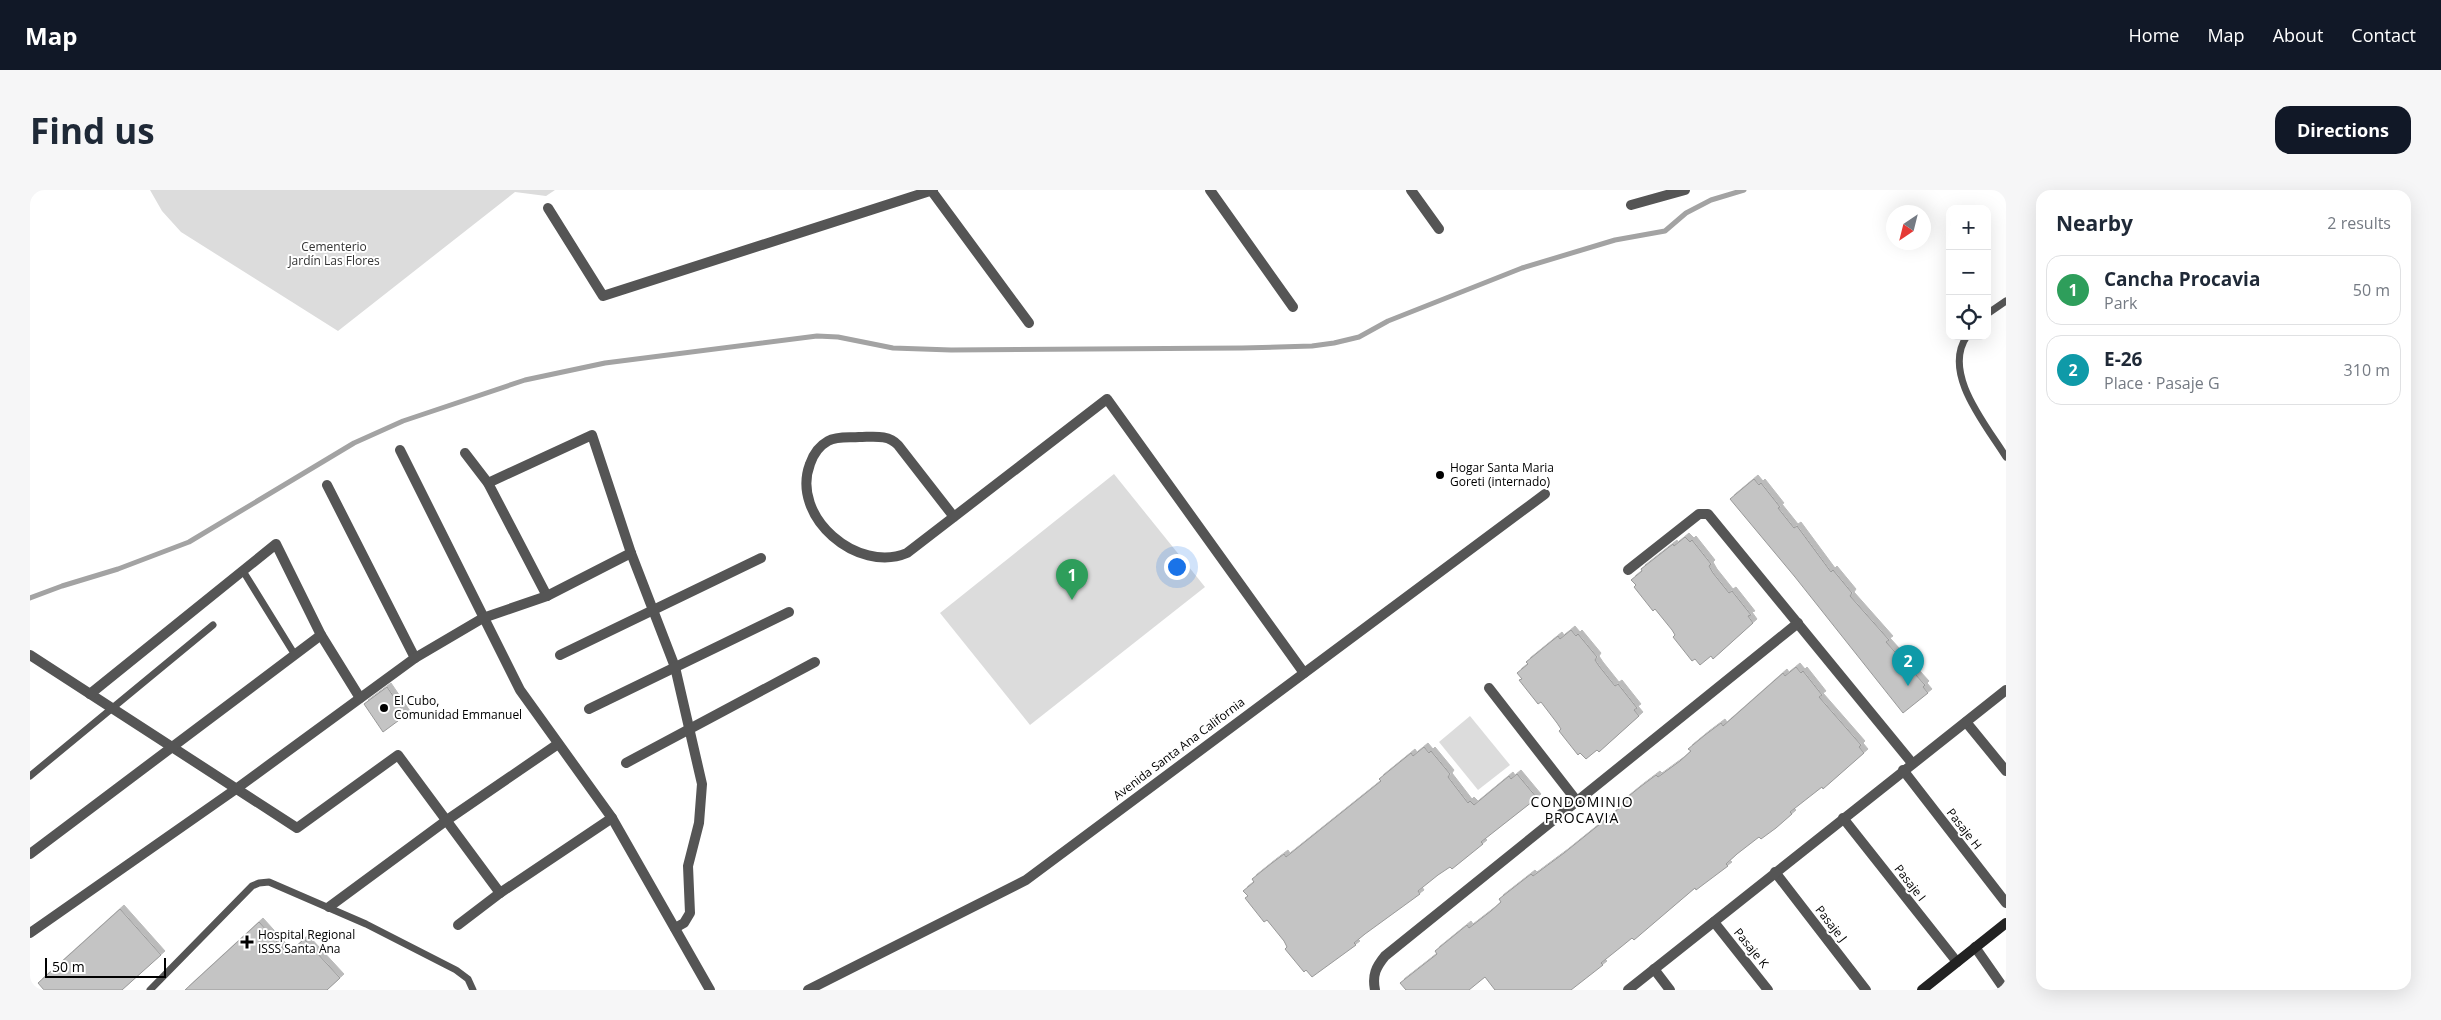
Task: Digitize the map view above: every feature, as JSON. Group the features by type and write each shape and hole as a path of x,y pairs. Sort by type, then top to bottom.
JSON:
{"street":[{"path":"548,208 602,296 932,190 1029,323"},
{"path":"1210,190 1292,308"},
{"path":"1411,190 1439,229"},
{"path":"1631,205 1685,190"},
{"path":"954,517 898,445 886,437 829,440 814,454 806,474 805,484 808,499 812,512 818,520 844,544 856,552 891,558 908,553 1107,399 1304,673"},
{"path":"488,483 592,435 632,553 675,667 702,784 702,801 696,839 688,866 690,913 684,923 675,928"},
{"path":"400,450 520,690 612,818 710,990"},
{"path":"465,453 488,483 547,596"},
{"path":"327,485 415,658"},
{"name":"Avenida Santa Ana California","path":"808,990 1026,880 1545,494"},
{"path":"1628,570 1696,516 1706,513 1713,518 1912,763"},
{"path":"90,694 276,544 321,635 360,698"},
{"path":"30,933 236,789 415,658 483,618 547,596 632,553"},
{"path":"560,654 654,611 761,558"},
{"path":"590,709 789,612"},
{"path":"1375,990 1374,975 1377,965 1385,956 1576,800 1798,623"},
{"path":"30,854 321,635"},
{"path":"30,655 297,828 398,755 500,893"},
{"path":"626,763 815,662"},
{"path":"1489,688 1576,800"},
{"path":"1628,990 2006,690"},
{"path":"1966,722 2006,771"},
{"path":"329,907 447,820 558,744"},
{"name":"Pasaje H","path":"1903,770 2006,903"},
{"path":"458,925 500,893 612,818"},
{"name":"Pasaje I","path":"1843,818 1957,962"},
{"name":"Pasaje J","path":"1775,872 1866,990"},
{"name":"Pasaje K","path":"1714,922 1768,990"},
{"path":"1922,990 2006,923"},
{"path":"1976,947 2005,990"},
{"path":"1654,970 1670,990"}],"lane":[{"path":"1991,311 2006,301"},
{"path":"1966,340 1958,361 1962,385 2006,455"},
{"path":"243,571 295,655"},
{"path":"30,776 213,624"},
{"path":"150,990 252,886 258,883 269,882 329,907 456,970 468,979 473,990"}],"green space":[{"name":"Cementerio Jardín Las Flores","path":"150,190 555,190 546,196 515,192 338,331 181,232 162,211"},
{"path":"1114,474 1205,587 1030,725 940,613"},
{"path":"1470,716 1510,765 1478,790 1439,742"}],"building":[{"path":"1754,479 1759,485 1761,483 1794,528 1797,526 1831,572 1833,570 1852,593 1850,596 1889,640 1886,642 1925,685 1923,687 1928,693 1903,713 1795,577 1730,499"},
{"path":"1685,537 1690,542 1692,540 1711,564 1709,566 1713,573 1729,593 1732,591 1751,615 1748,616 1753,623 1713,659 1711,656 1700,665 1695,659 1692,661 1673,637 1675,635 1672,630 1655,609 1653,611 1634,587 1636,585 1631,580 1642,571 1641,569"},
{"path":"1571,630 1576,636 1578,634 1597,657 1595,660 1599,666 1615,686 1618,684 1637,708 1634,710 1639,716 1599,752 1597,750 1586,759 1580,753 1578,755 1559,731 1561,729 1541,702 1538,704 1519,680 1522,679 1517,673 1528,664 1526,662 1558,636 1560,639"},
{"path":"1796,667 1801,673 1803,671 1822,695 1819,697 1861,745 1859,747 1864,753 1823,789 1822,787 1790,812 1792,814 1776,828 1761,839 1759,837 1737,854 1726,864 1728,866 1696,890 1695,888 1634,940 1632,938 1601,963 1603,965 1571,990 1495,990 1485,977 1469,990 1406,990 1400,983 1437,954 1435,951 1467,925 1469,928 1491,911 1501,902 1499,899 1531,874 1533,876 1564,853 1626,803 1624,800 1640,787 1680,761 1691,751 1688,749 1705,735 1721,723 1723,726 1783,673 1785,676"},
{"name":"El Cubo, Comunidad Emmanuel","path":"387,687 406,715 383,732 364,704"},
{"path":"1424,747 1429,753 1431,751 1450,774 1448,777 1468,803 1470,801 1474,805 1509,776 1511,779 1517,774 1537,798 1481,842 1483,844 1452,869 1450,867 1438,875 1418,891 1420,894 1365,934 1354,943 1356,945 1312,977 1306,970 1304,972 1285,949 1287,947 1284,941 1267,920 1264,922 1245,898 1248,896 1243,891 1254,882 1252,879 1272,863 1284,854 1286,857 1381,781 1379,779 1411,753 1413,756"},
{"path":"120,909 161,955 122,990 44,990 38,983"},
{"path":"259,922 288,954 304,939 340,978 327,990 185,990"}],"waterway":[{"path":"30,598 118,569 189,542 354,443 403,421 525,380 605,363 817,336 838,337 893,348 951,350 1242,348 1312,346 1334,343 1359,337 1388,321 1522,268 1615,240 1665,231 1686,213 1711,200 1744,190"}],"place":[{"name":"Hogar Santa Maria Goreti (internado)","path":"1440,475"},
{"name":"Cancha Procavia","path":"1072,600"},
{"name":"E-26","path":"1908,686"},
{"name":"El Cubo, Comunidad Emmanuel","path":"384,708"},
{"name":"Hospital Regional ISSS Santa Ana","path":"247,942"}],"district":[{"name":"CONDOMINIO PROCAVIA","path":"1582,810"}]}
